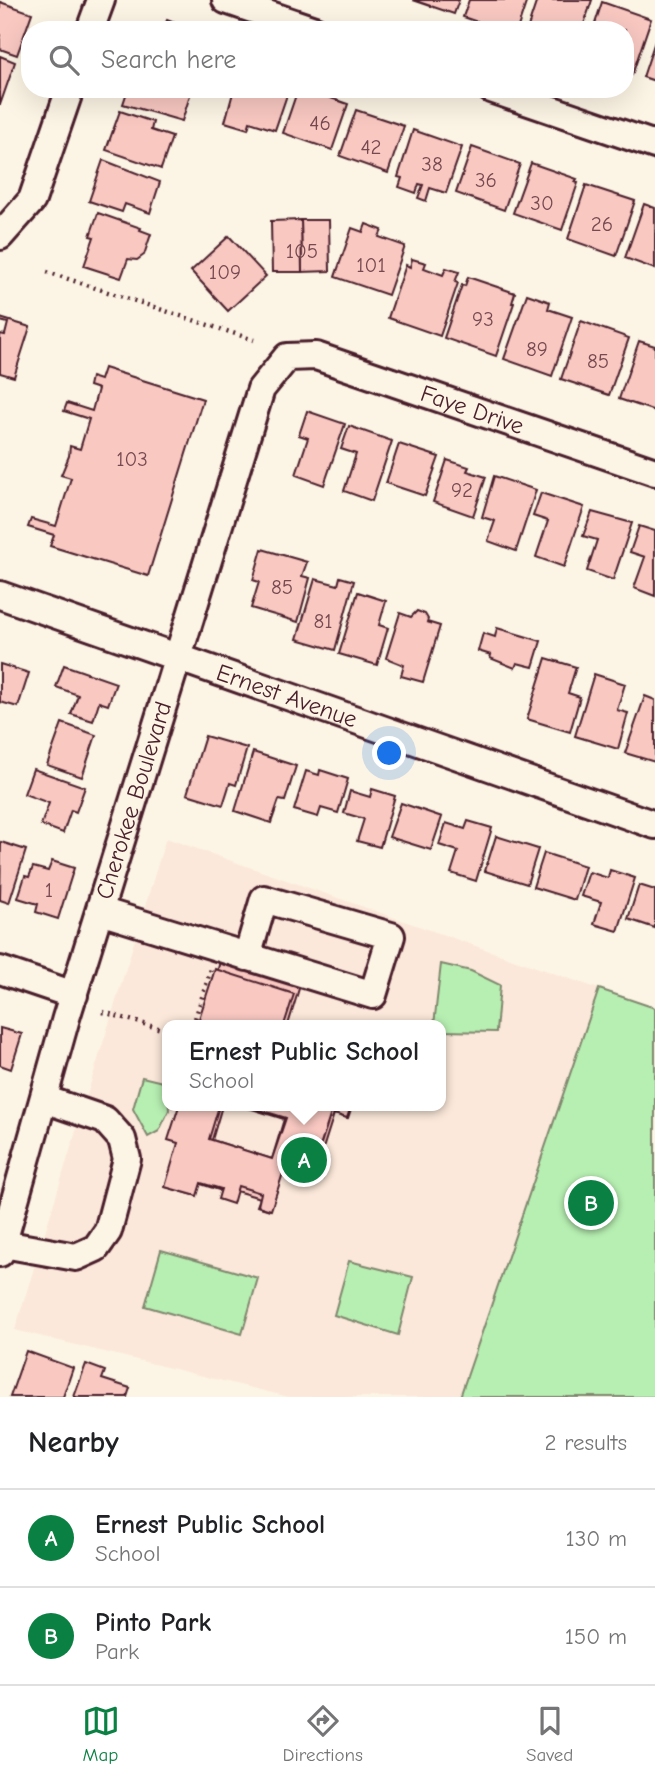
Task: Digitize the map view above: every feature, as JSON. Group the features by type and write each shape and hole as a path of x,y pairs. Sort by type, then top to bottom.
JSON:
{"street":[{"path":"93,21 101,0"},
{"path":"226,0 288,21"},
{"path":"0,236 32,200 67,98"},
{"path":"517,98 655,145"},
{"name":"Faye Drive","path":"287,357 316,356 655,471"},
{"name":"Cherokee Boulevard","path":"1,1248 74,995 261,389 287,357"},
{"name":"Ernest Avenue","path":"0,595 655,825"},
{"path":"100,911 247,957 373,995 391,936 264,899 247,957"},
{"path":"0,971 74,995"},
{"path":"1,1248 76,1257 96,1248 108,1231 127,1158 122,1139 104,1120 44,1099"}],"path":[{"path":"47,272 254,340"},
{"path":"195,1020 212,967"},
{"path":"103,1012 162,1030"}],"shaded area":[{"path":"166,838 599,989 460,1397 289,1397 15,1330"}],"green space":[{"path":"441,964 471,971 500,985 496,1032 446,1031 446,1020 435,1020"},
{"path":"599,989 655,1008 655,1397 460,1397"},
{"path":"142,1077 162,1082 162,1111 169,1111 159,1131 148,1137 133,1109"},
{"path":"161,1250 258,1278 242,1334 145,1306"},
{"path":"349,1261 413,1277 398,1335 334,1315"}],"building":[{"path":"413,0 459,0 454,14"},
{"path":"469,0 527,0 520,21 475,21 463,17"},
{"path":"537,0 592,0 585,21 530,21"},
{"path":"0,2 32,13 29,21 21,21 21,44 17,55 0,49"},
{"path":"602,2 651,19 634,69 634,21 596,21"},
{"path":"655,41 655,81 643,77"},
{"path":"0,56 15,62 0,105"},
{"path":"125,98 189,98 182,121 123,104"},
{"path":"232,98 286,98 275,130 250,122 248,129 225,122"},
{"path":"295,98 331,98 348,104 332,150 283,133"},
{"path":"356,110 404,126 388,173 340,156"},
{"path":"120,111 153,122 151,130 172,137 161,169 106,150"},
{"path":"413,130 462,147 446,193 430,188 426,201 418,198 423,185 419,184 416,193 399,187 402,178 398,177"},
{"path":"472,147 520,164 504,210 456,193"},
{"path":"103,160 160,182 150,213 125,204 122,212 89,201"},
{"path":"531,163 577,179 562,230 513,213"},
{"path":"586,185 635,201 616,256 568,239"},
{"path":"644,204 655,208 655,269 625,258"},
{"path":"98,213 151,234 144,255 137,260 128,259 121,278 84,266 94,237 90,236"},
{"path":"301,220 329,220 330,271 302,272"},
{"path":"301,220 302,272 272,272 271,221"},
{"path":"366,224 382,230 379,237 405,246 388,295 335,277 352,228 363,232"},
{"path":"229,236 266,276 228,311 191,271"},
{"path":"412,259 426,263 424,268 443,275 446,268 459,272 455,282 458,283 440,336 388,318 406,265 410,267"},
{"path":"468,277 515,293 496,356 444,338 462,285 465,286"},
{"path":"527,294 550,302 548,309 572,317 552,376 504,359"},
{"path":"0,318 30,327 14,377 0,373 0,334 5,335 8,323 0,321"},
{"path":"581,321 629,338 609,395 561,379"},
{"path":"639,341 655,346 655,411 619,399"},
{"path":"104,368 203,399 148,576 50,546 54,535 28,527 31,519 56,526 71,478 61,475 70,446 80,449 89,419 64,411 67,403 92,411 98,389 89,386 91,377 100,380"},
{"path":"307,411 345,424 324,485 296,475 308,438 299,435"},
{"path":"349,426 392,441 372,501 344,491 356,454 341,449"},
{"path":"399,444 439,457 425,496 386,483"},
{"path":"447,460 469,467 467,471 486,477 473,516 433,502"},
{"path":"494,476 536,490 516,551 488,541 495,521 482,517"},
{"path":"541,493 584,507 564,567 536,557 548,521 533,516"},
{"path":"592,512 632,523 613,580 587,571 597,540 583,536"},
{"path":"639,526 655,531 655,596 634,588 645,557 630,552"},
{"path":"262,549 307,562 302,576 310,578 298,622 251,608 259,582 253,580"},
{"path":"340,577 354,581 335,650 297,639 315,579 338,585"},
{"path":"358,592 386,601 379,625 388,628 377,665 339,654"},
{"path":"417,611 425,614 427,622 440,626 423,682 401,676 404,665 386,658 400,613 411,617"},
{"path":"497,628 541,641 533,667 517,663 515,668 478,651 483,633 495,637"},
{"path":"546,658 576,667 568,693 580,697 570,732 527,719"},
{"path":"0,664 29,673 18,707 0,702"},
{"path":"64,665 116,683 108,705 99,702 93,721 71,714 78,695 56,687"},
{"path":"594,674 625,684 617,710 628,713 618,749 575,736"},
{"path":"645,696 655,700 655,762 625,753"},
{"path":"62,723 96,735 82,777 47,765"},
{"path":"205,736 247,748 236,785 230,783 223,805 187,794"},
{"path":"253,752 296,766 285,801 279,800 271,823 235,811"},
{"path":"33,769 85,787 76,812 71,810 63,833 41,825 49,803 24,794"},
{"path":"320,770 348,779 338,813 321,808 318,817 294,810 306,771 319,775"},
{"path":"372,789 395,796 380,847 357,841 364,819 344,813 350,791 370,797"},
{"path":"401,803 442,817 431,850 389,837"},
{"path":"468,821 492,828 476,881 451,873 458,851 439,845 446,823 465,829"},
{"path":"496,836 538,849 527,884 485,871"},
{"path":"1,842 26,850 9,903 0,900"},
{"path":"544,853 585,866 575,900 533,887"},
{"path":"52,861 74,868 58,919 36,912 38,904 18,898 25,876 29,877 33,867 48,871"},
{"path":"610,870 635,878 618,931 594,924 601,902 581,896 589,872 608,878"},
{"path":"639,885 655,890 655,928 628,919"},
{"path":"221,958 301,982 290,1020 203,1020"},
{"path":"215,969 294,994 286,1020 199,1020"},
{"path":"0,1028 22,1034 11,1069 0,1065"},
{"path":"177,1111 217,1111 209,1139 272,1159 286,1118 263,1111 349,1111 347,1118 331,1113 317,1156 328,1159 322,1179 285,1167 271,1210 258,1206 261,1193 238,1186 233,1204 218,1199 221,1189 201,1183 197,1196 165,1187 178,1143 168,1140"},
{"path":"179,1111 221,1111 212,1140 272,1159 284,1119 258,1111 350,1111 348,1118 334,1114 320,1158 324,1160 318,1179 283,1168 270,1210 257,1206 260,1198 236,1191 233,1198 220,1195 222,1191 198,1183 194,1195 166,1187 180,1142 170,1139"},
{"path":"26,1351 73,1368 63,1397 10,1397"},
{"path":"86,1364 105,1371 102,1379 130,1388 127,1397 74,1397"}],"place":[{"name":"Ernest Public School","path":"304,1160"},
{"name":"Pinto Park","path":"591,1203"}]}
